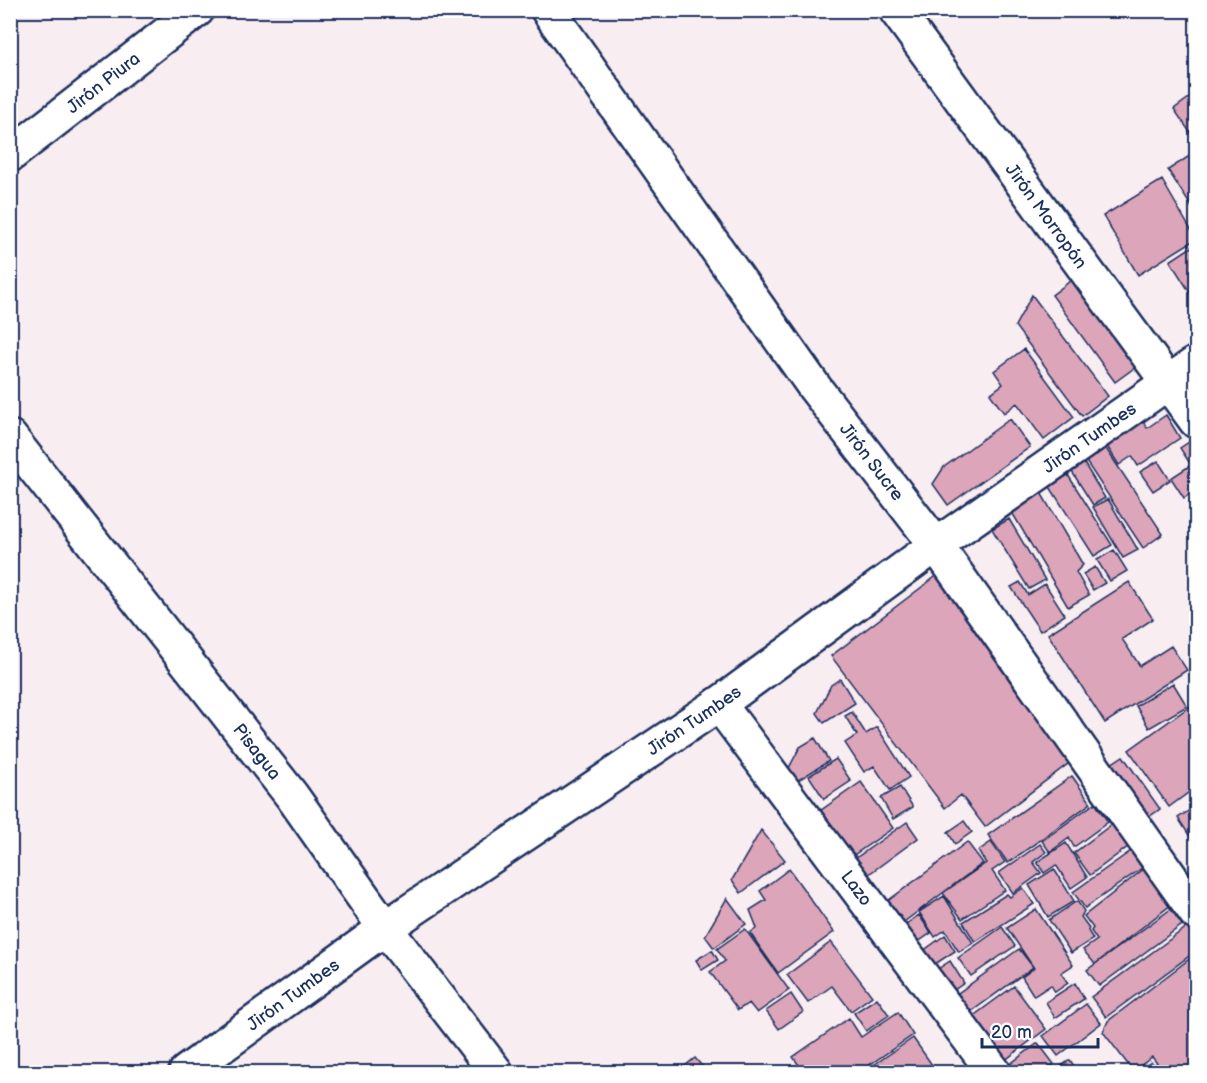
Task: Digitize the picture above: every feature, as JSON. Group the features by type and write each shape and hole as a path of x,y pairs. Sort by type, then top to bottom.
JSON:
{"street":[{"name":"Jirón Piura","path":"10,155 197,10"},
{"name":"Jirón Sucre","path":"548,10 815,388 936,545 1197,913"},
{"name":"Jirón Morropón","path":"896,10 1197,422"},
{"name":"Jirón Tumbes","path":"186,1072 385,928 718,704 936,545 1197,363"},
{"name":"Pisagua","path":"10,437 292,796 385,928 496,1072"},
{"name":"Lazo","path":"718,704 994,1072"}],"building":[{"path":"1193,95 1196,100 1196,141 1174,109"},
{"path":"1194,153 1196,156 1196,214 1168,170"},
{"path":"1162,180 1196,239 1138,275 1103,216"},
{"path":"1196,244 1196,302 1170,261"},
{"path":"1078,275 1141,363 1115,382 1052,295"},
{"path":"1032,295 1108,396 1082,416 1015,326"},
{"path":"1024,349 1074,417 1044,440 1017,403 1004,413 990,394 1003,384 994,371"},
{"path":"1166,415 1180,438 1138,466 1132,456 1119,465 1103,440 1140,416 1147,428"},
{"path":"1010,419 1030,447 948,505 933,484 944,467"},
{"path":"1192,440 1196,447 1196,490 1184,498 1171,478 1191,465 1180,448"},
{"path":"1103,444 1163,534 1143,548 1083,457"},
{"path":"1082,460 1105,498 1093,505 1069,467"},
{"path":"1158,461 1170,480 1153,491 1140,472"},
{"path":"1068,475 1112,545 1094,556 1050,487"},
{"path":"1040,491 1083,565 1076,572 1089,595 1068,607 1010,509"},
{"path":"1108,499 1138,550 1123,558 1093,507"},
{"path":"1009,519 1045,580 1029,589 992,529"},
{"path":"1114,550 1127,571 1110,581 1097,560"},
{"path":"1095,567 1105,583 1093,590 1083,574"},
{"path":"939,574 1077,757 985,827 961,795 945,808 831,656"},
{"path":"1020,582 1028,595 1045,584 1065,615 1040,631 1011,587"},
{"path":"1129,582 1153,619 1122,639 1140,666 1171,646 1187,670 1105,723 1048,634"},
{"path":"840,679 855,703 824,723 817,713 831,685"},
{"path":"1173,683 1187,706 1149,728 1136,706"},
{"path":"1196,702 1196,787 1169,807 1129,750"},
{"path":"852,712 866,734 877,727 909,777 890,790 874,766 864,772 845,743 857,735 845,716"},
{"path":"815,738 829,761 784,789 781,783 800,747"},
{"path":"1123,756 1160,809 1139,824 1102,770"},
{"path":"836,759 851,781 824,799 809,776"},
{"path":"1072,776 1091,803 1008,863 988,835"},
{"path":"861,782 893,828 842,863 810,818"},
{"path":"900,787 913,807 893,819 881,798"},
{"path":"1095,803 1108,822 1074,847 1069,838 1050,852 1042,841"},
{"path":"1196,806 1196,846 1178,818"},
{"path":"964,821 972,832 955,844 948,832"},
{"path":"907,822 918,838 858,882 846,865"},
{"path":"1112,824 1129,846 1090,875 1074,853"},
{"path":"761,830 785,860 741,893 732,880"},
{"path":"967,842 983,863 893,930 877,909"},
{"path":"991,842 1005,862 992,871 1005,890 962,919 943,893 986,863 978,851"},
{"path":"1066,843 1087,877 1071,888 1056,865 1044,873 1037,862"},
{"path":"1040,844 1046,852 1033,862 1041,873 1013,893 999,873"},
{"path":"1131,851 1142,868 1085,908 1073,892"},
{"path":"1145,868 1172,904 1095,964 1083,950 1097,940 1091,931 1093,928 1084,916"},
{"path":"789,869 834,932 778,973 750,933 757,928 750,910 766,900 760,891"},
{"path":"1054,869 1074,901 1048,917 1029,885"},
{"path":"1023,888 1034,904 975,942 963,922 1007,894 1010,897"},
{"path":"944,896 973,943 959,952 945,930 935,937 919,912"},
{"path":"727,898 746,924 714,948 705,936"},
{"path":"1077,901 1084,911 1081,917 1093,939 1071,953 1049,920"},
{"path":"1036,909 1073,965 1061,973 1068,983 1055,992 1051,985 1034,996 1022,977 1034,968 1007,928"},
{"path":"1171,909 1182,925 1099,986 1087,970"},
{"path":"919,915 931,933 908,949 895,932"},
{"path":"1002,927 1015,946 971,976 958,958"},
{"path":"1187,927 1196,940 1196,951 1106,1017 1091,997"},
{"path":"745,929 789,990 757,1013 749,1003 738,1010 710,972 725,961 717,949"},
{"path":"945,935 955,951 929,968 919,954"},
{"path":"831,942 872,996 851,1011 832,986 808,1003 787,975"},
{"path":"1019,949 1033,967 968,1014 954,996"},
{"path":"712,950 718,960 702,970 696,960"},
{"path":"1196,954 1196,1065 1193,1068 1196,1072 1164,1072 1152,1057 1133,1071 1103,1032 1108,1021"},
{"path":"950,961 964,983 944,997 929,975"},
{"path":"1075,983 1084,999 1055,1018 1046,1002"},
{"path":"1014,986 1046,1029 996,1067 964,1023"},
{"path":"791,994 803,1012 779,1029 766,1011"},
{"path":"877,998 889,1015 866,1031 854,1013"},
{"path":"1086,1004 1101,1023 1058,1056 1043,1036"},
{"path":"898,1012 913,1035 859,1072 804,1072 793,1057 849,1018 861,1037"},
{"path":"913,1038 937,1072 865,1071"},
{"path":"1038,1043 1054,1064 1043,1072 1004,1072 1002,1070"},
{"path":"695,1058 707,1072 677,1072"},
{"path":"1070,1060 1078,1072 1052,1072"},
{"path":"1151,1062 1159,1072 1137,1072"}]}
